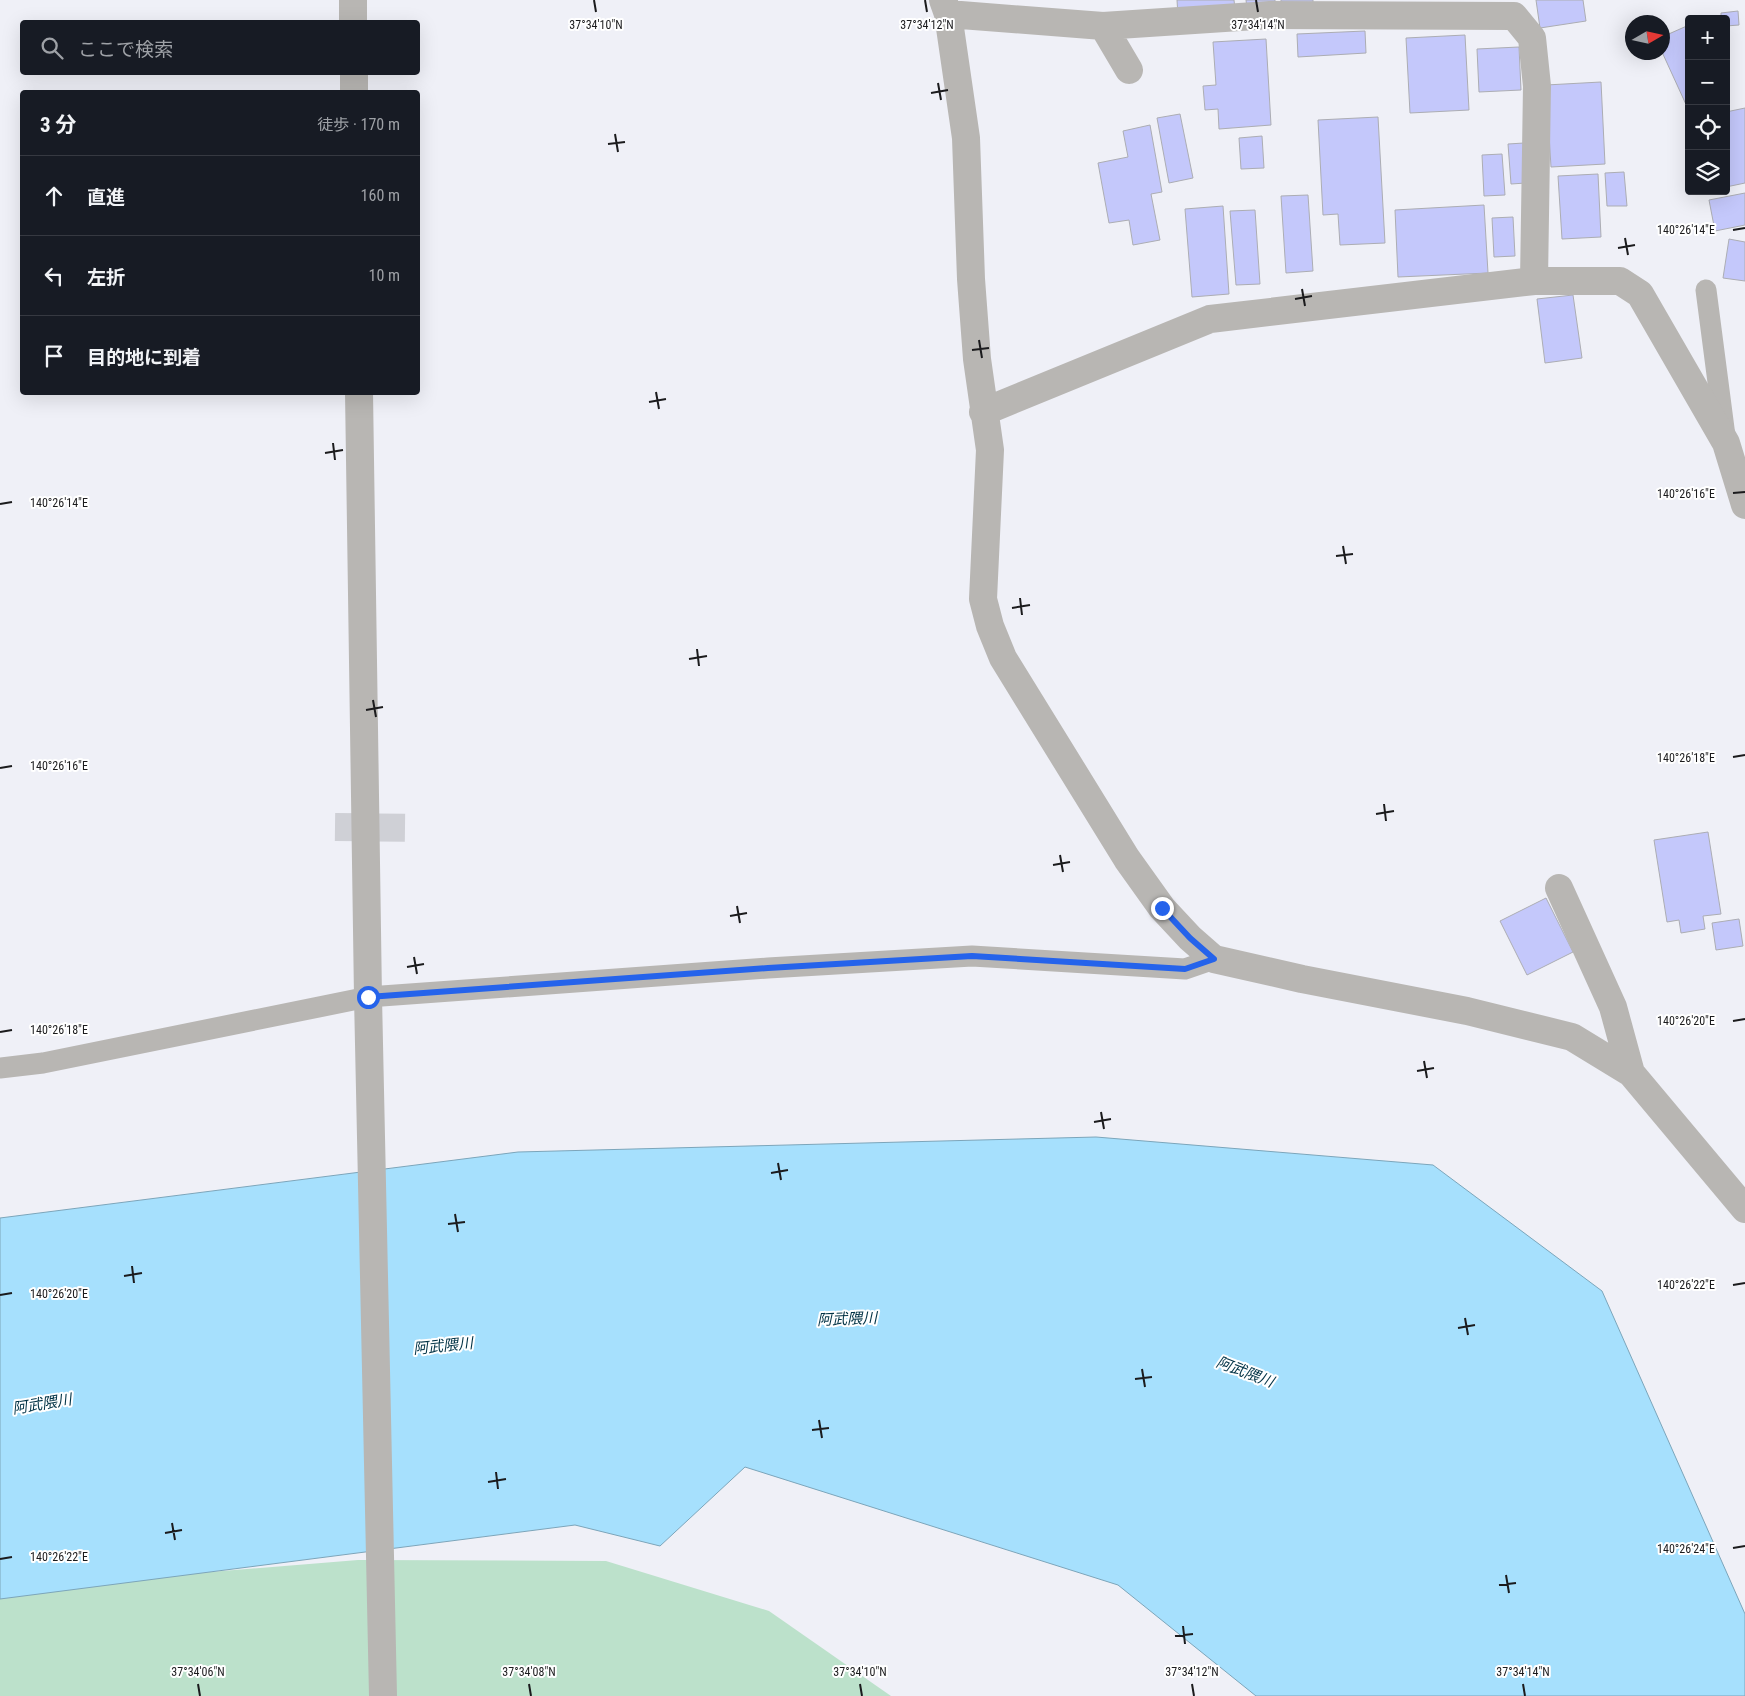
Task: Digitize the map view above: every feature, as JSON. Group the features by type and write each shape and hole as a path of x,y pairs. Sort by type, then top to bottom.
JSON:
{"street":[{"path":"353,0 353,20"},
{"path":"1534,281 1538,86 1532,38 1514,16 1270,15 1103,26 1070,12 946,7 966,138 970,279 983,412 990,450 983,600 990,626 1003,658 1127,859 1162,908 1190,938 1214,959 1302,979 1467,1011 1572,1037 1631,1073 1745,1209"},
{"path":"1103,26 1129,70"},
{"path":"354,75 354,90"},
{"path":"983,412 1210,319 1534,281 1620,281 1640,294 1726,443 1745,505"},
{"path":"359,395 368,997 383,1696"},
{"path":"1559,888 1613,1007 1631,1073"}],"lane":[{"path":"1706,290 1726,443"},
{"path":"0,1068 43,1063 368,997 768,968 972,956 1185,969 1214,959"}],"green space":[{"path":"358,1560 606,1561 769,1611 891,1696 0,1696 0,1589"}],"water":[{"name":"阿武隈川","path":"1096,1137 1433,1165 1602,1291 1745,1614 1745,1696 1256,1696 1118,1585 745,1467 660,1546 575,1525 0,1599 0,1218 518,1152"}],"building":[{"path":"1177,0 1234,0 1235,9 1178,16"},
{"path":"1246,0 1275,0 1275,6 1247,8"},
{"path":"1281,0 1313,0 1313,4 1281,6"},
{"path":"1536,0 1583,0 1586,21 1540,28"},
{"path":"1738,11 1739,25 1730,26 1730,15 1721,15 1721,13"},
{"path":"1685,27 1685,102 1666,60 1670,60 1670,33"},
{"path":"1365,31 1366,53 1298,57 1297,34"},
{"path":"1465,35 1469,110 1410,113 1406,38"},
{"path":"1266,39 1271,125 1219,129 1218,109 1205,110 1203,86 1216,85 1213,42"},
{"path":"1519,47 1521,90 1479,92 1477,49"},
{"path":"1601,82 1605,164 1551,167 1546,85"},
{"path":"1745,108 1745,183 1730,186 1730,150 1730,111"},
{"path":"1180,114 1193,178 1169,183 1157,118"},
{"path":"1378,117 1385,243 1340,245 1338,214 1323,215 1318,120"},
{"path":"1150,125 1162,192 1151,194 1160,240 1133,245 1129,220 1109,223 1098,163 1128,157 1123,131"},
{"path":"1262,136 1264,168 1241,169 1239,138"},
{"path":"1524,143 1526,183 1511,184 1508,144"},
{"path":"1502,154 1505,195 1484,196 1482,155"},
{"path":"1624,172 1627,206 1607,206 1605,173"},
{"path":"1598,174 1601,237 1562,239 1558,176"},
{"path":"1745,193 1745,225 1715,231 1709,200"},
{"path":"1308,195 1313,271 1286,273 1281,196"},
{"path":"1484,205 1488,273 1398,277 1395,210"},
{"path":"1223,206 1229,294 1192,297 1185,209"},
{"path":"1255,210 1260,284 1236,285 1230,211"},
{"path":"1513,217 1515,256 1494,257 1492,218"},
{"path":"1729,239 1745,242 1745,281 1723,278"},
{"path":"1573,295 1582,358 1545,363 1537,299"},
{"path":"1708,832 1721,914 1703,916 1705,929 1681,933 1679,920 1667,922 1654,840"},
{"path":"1546,898 1573,952 1527,975 1500,921"},
{"path":"1739,919 1743,946 1716,950 1712,923"}],"tunnel":[{"path":"335,827 418,828"}],"route":[{"path":"368,997 768,968 972,956 1185,969 1214,959 1190,938 1162,908"}]}
